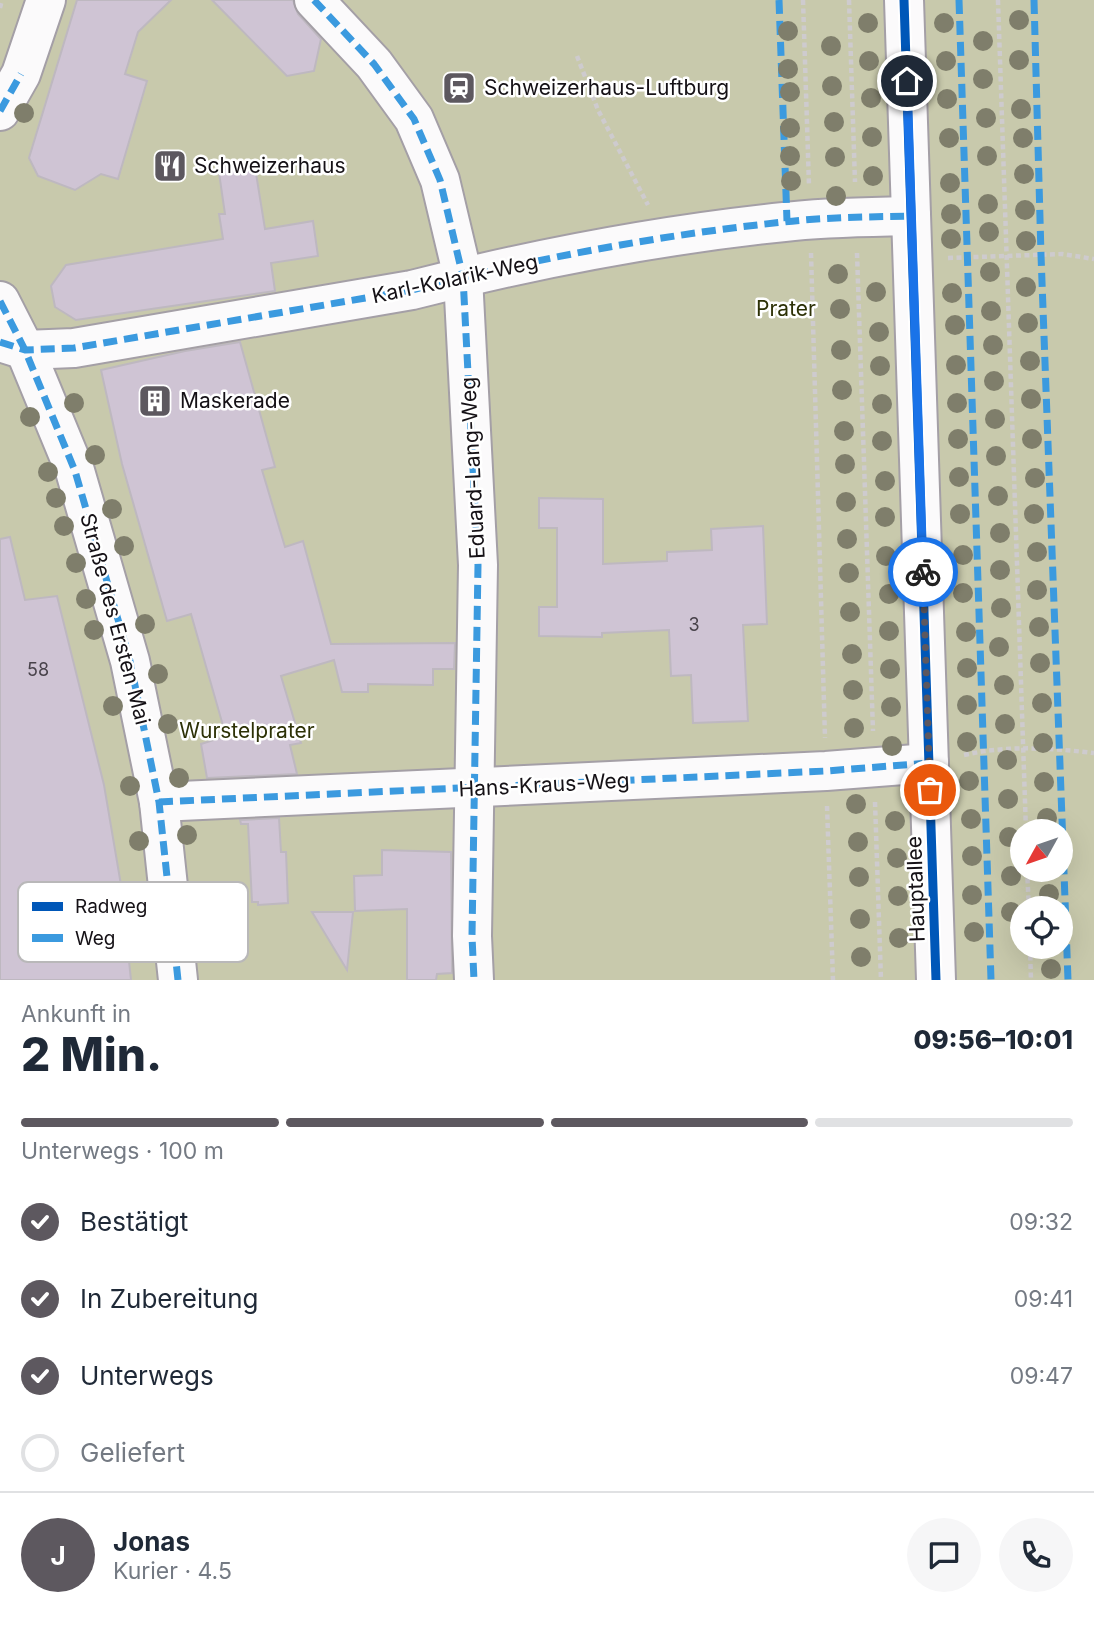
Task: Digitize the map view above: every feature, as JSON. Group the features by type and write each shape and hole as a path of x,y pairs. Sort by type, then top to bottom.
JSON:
{"street":[{"path":"0,111 21,74 46,0"},
{"name":"Eduard-Lang-Weg","path":"314,0 374,64 414,119 440,180 463,277 478,565 473,788 474,980"},
{"name":"Hauptallee","path":"904,0 936,980"},
{"name":"Karl-Kolarik-Weg","path":"12,346 74,348 412,290 463,277 664,237 810,220 911,216"},
{"name":"Straße des Ersten Mai","path":"0,301 12,346 75,471 130,661 159,802 168,882"},
{"name":"Hans-Kraus-Weg","path":"159,802 874,769 929,763"},
{"name":"Straße des Ersten Mai","path":"176,962 178,980"}],"path":[{"path":"0,8 2,0"},
{"path":"803,0 833,980"},
{"path":"849,0 881,980"},
{"path":"998,0 1026,819"},
{"path":"577,56 598,110 664,237"},
{"path":"912,258 1062,254 1094,258"},
{"path":"929,763 983,751 1023,748 1094,753"},
{"path":"1030,959 1031,980"}],"green space":[{"path":"0,0 1094,0 1094,980 0,980"}],"building":[{"path":"77,0 171,0 138,32 125,74 147,81 118,179 101,174 75,190 38,176 29,158"},
{"path":"212,0 293,0 298,14 321,39 314,71 287,76"},
{"path":"254,161 265,229 313,221 318,256 271,263 275,291 76,320 55,307 51,286 66,265 223,239 219,214 225,214 218,166"},
{"path":"240,342 275,467 262,470 285,547 303,541 331,644 455,643 454,669 433,669 433,685 368,684 368,692 342,692 334,660 281,676 301,743 290,745 297,774 207,778 201,744 226,736 191,614 167,621 122,464 101,370"},
{"path":"539,498 603,499 603,564 667,561 667,552 712,550 711,529 763,526 767,624 743,625 748,721 693,723 691,675 671,676 669,630 602,633 602,637 539,636 539,607 557,607 557,528 539,528"},
{"path":"10,537 25,600 57,596 104,785 120,882 18,882 18,962 129,962 131,980 0,980 0,539"},
{"path":"279,818 281,852 286,852 288,903 258,905 258,902 252,902 248,824 241,824 240,820"},
{"path":"382,850 451,852 452,973 437,974 436,980 407,980 407,909 355,911 354,876 382,875"},
{"path":"312,912 353,912 347,970"}],"marked path":[{"path":"314,0 374,64 414,119 440,180 463,277 478,565 472,936 474,980"},
{"path":"779,0 787,221"},
{"path":"959,0 991,980"},
{"path":"1034,0 1068,980"},
{"path":"0,111 21,74"},
{"path":"0,342 25,350 74,348 412,290 550,258 644,241 800,220 911,216"},
{"path":"0,301 25,350 75,471 130,661 159,802 168,882"},
{"path":"159,802 826,771 929,763"},
{"path":"176,962 178,980"}],"cycle path":[{"path":"904,0 936,980"}],"way so far":[{"path":"923,572 930,790"}],"place":[{"name":"Schweizerhaus-Luftburg","path":"459,88"},
{"name":"Schweizerhaus","path":"170,166"},
{"name":"Maskerade","path":"155,401"}],"route":[{"path":"907,81 923,572"}],"park label":[{"name":"Prater","path":"786,309"},
{"name":"Wurstelprater","path":"247,731"}]}
